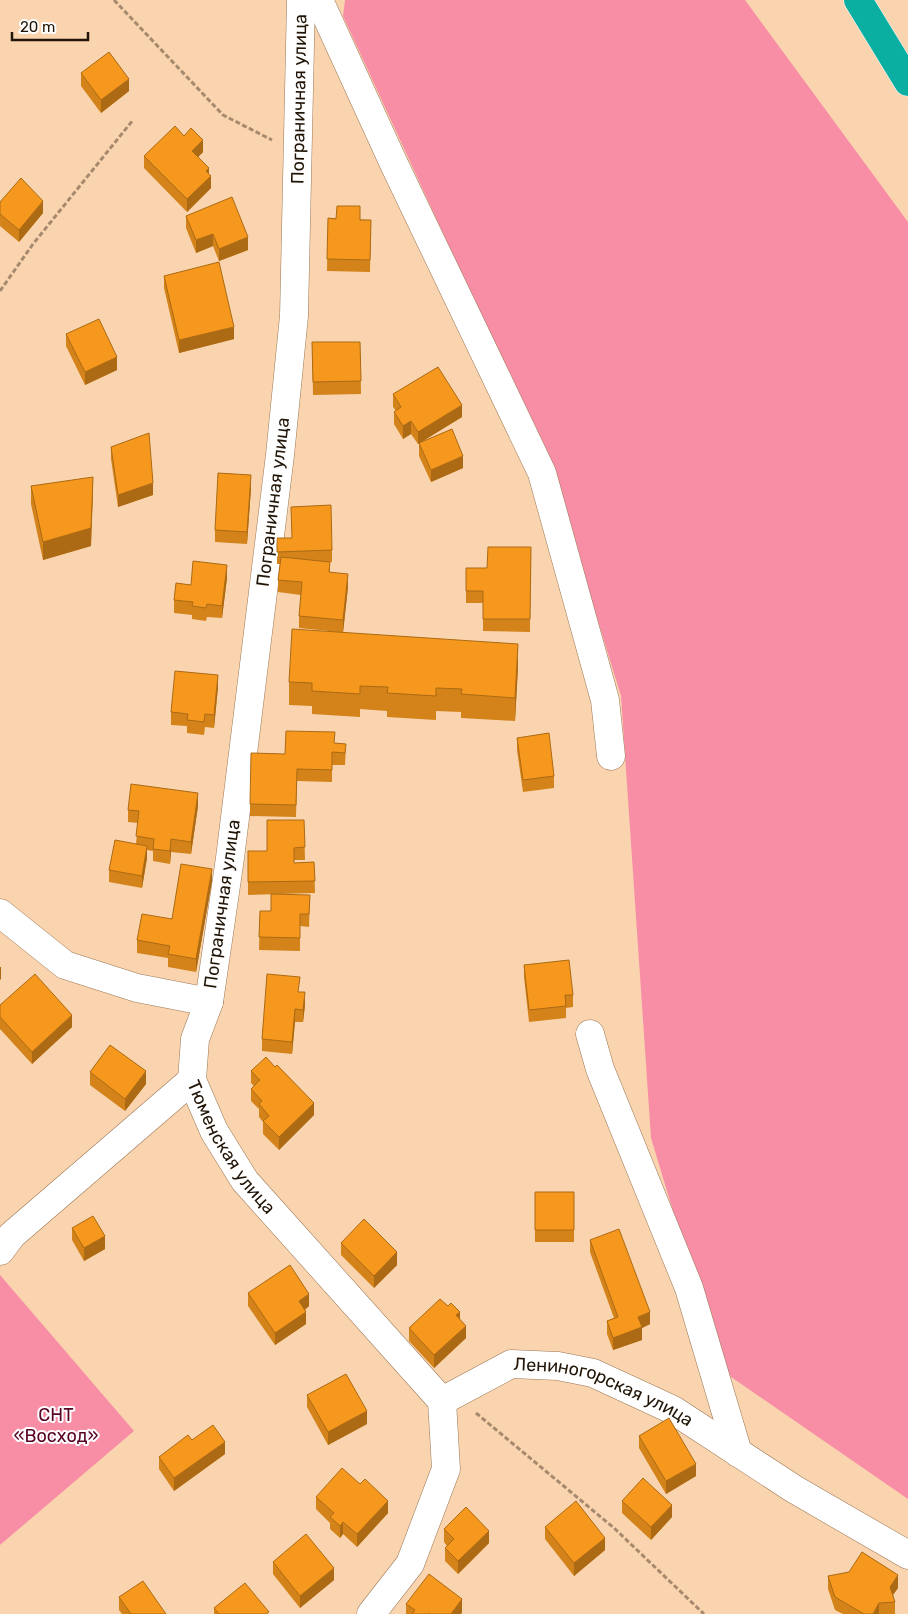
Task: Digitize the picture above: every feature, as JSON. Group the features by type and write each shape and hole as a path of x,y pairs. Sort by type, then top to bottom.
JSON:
{"highway":[{"path":"858,0 908,82"}],"street":[{"name":"Пограничная улица","path":"209,1002 230,858 282,437 294,316 301,0"},
{"path":"319,0 394,164 542,473 605,700 611,756"},
{"path":"0,913 66,965 137,988 209,1002"},
{"name":"Тюменская улица","path":"209,1002 195,1038 192,1080 214,1131 245,1181 448,1397"},
{"path":"590,1034 600,1070 689,1288 738,1453"},
{"path":"0,1251 12,1235 192,1080"},
{"name":"Лениногорская улица","path":"448,1397 511,1364 558,1366 593,1373 673,1410 794,1489 908,1555"},
{"path":"371,1614 410,1564 446,1469 448,1397"}],"path":[{"path":"114,0 223,115 270,138 297,174"},
{"path":"0,291 33,244 133,120"},
{"path":"448,1397 484,1421 614,1528 704,1614"}],"green space":[{"path":"345,0 745,0 908,222 908,1499 721,1370 651,1138 621,696 543,442 459,268 343,16"},
{"name":"СНТ «Восход»","path":"0,1275 134,1431 0,1545"}],"building":[{"path":"109,52 129,79 101,100 81,73"},
{"path":"175,126 184,136 191,128 203,140 192,151 209,168 206,171 211,176 187,199 144,156"},
{"path":"21,178 43,201 19,230 0,214 0,202"},
{"path":"232,197 248,237 219,249 213,234 196,240 186,216"},
{"path":"337,206 360,206 360,220 371,220 370,260 327,259 328,218 336,219"},
{"path":"219,262 234,327 179,340 164,276"},
{"path":"99,319 117,357 85,372 66,334"},
{"path":"312,342 360,342 361,381 313,382"},
{"path":"438,367 462,405 418,432 411,421 403,426 394,412 401,407 393,394"},
{"path":"452,429 463,456 431,470 419,443"},
{"path":"149,433 153,483 118,495 111,447"},
{"path":"218,473 251,475 247,532 215,530"},
{"path":"93,477 91,528 43,542 31,486"},
{"path":"331,505 332,550 277,552 277,538 292,538 291,507"},
{"path":"488,547 531,547 530,619 483,619 483,591 466,591 466,568 487,568"},
{"path":"281,557 330,562 329,572 348,574 343,620 299,616 302,582 278,580"},
{"path":"193,561 227,565 222,606 207,604 206,608 192,606 193,602 174,600 176,583 191,585"},
{"path":"292,629 518,644 515,698 461,694 462,689 436,688 436,696 387,693 388,687 360,686 360,694 312,691 312,683 289,682"},
{"path":"175,671 218,675 214,715 205,714 204,722 187,720 188,714 171,712"},
{"path":"286,731 335,732 334,743 346,744 345,753 332,752 332,770 297,769 296,805 250,804 251,753 285,754"},
{"path":"549,733 554,776 523,780 517,738"},
{"path":"131,784 198,793 191,842 171,839 170,851 153,849 154,839 136,836 139,811 128,810"},
{"path":"267,820 304,820 305,847 294,848 294,863 314,862 315,881 248,882 248,851 267,851"},
{"path":"115,840 147,846 142,876 109,870"},
{"path":"181,864 212,869 196,959 168,954 170,946 137,940 142,914 172,919"},
{"path":"271,894 310,895 309,914 300,914 300,938 259,937 260,911 271,911"},
{"path":"569,960 573,995 565,995 566,1006 529,1010 524,965"},
{"path":"35,974 72,1015 32,1052 0,1017 0,1005"},
{"path":"267,974 300,977 298,992 305,992 303,1010 295,1009 292,1042 262,1039"},
{"path":"110,1045 146,1071 125,1099 90,1072"},
{"path":"266,1057 275,1067 277,1065 314,1103 279,1137 263,1121 269,1116 259,1104 262,1101 251,1089 260,1080 251,1071"},
{"path":"535,1192 574,1192 574,1230 535,1230"},
{"path":"93,1216 105,1236 84,1248 72,1228"},
{"path":"364,1219 397,1252 374,1276 341,1243"},
{"path":"619,1229 650,1312 638,1317 642,1327 613,1338 607,1321 618,1317 590,1240"},
{"path":"290,1265 309,1294 299,1301 306,1312 275,1333 248,1293"},
{"path":"440,1299 448,1306 451,1303 460,1312 456,1315 466,1326 434,1355 409,1328"},
{"path":"346,1374 367,1411 328,1432 307,1395"},
{"path":"669,1418 696,1464 666,1481 639,1436"},
{"path":"213,1425 225,1442 174,1478 159,1457 188,1435 192,1440"},
{"path":"342,1468 360,1484 365,1479 388,1501 357,1534 343,1522 340,1526 330,1517 334,1513 316,1497"},
{"path":"643,1478 672,1505 651,1527 622,1501"},
{"path":"576,1501 605,1538 574,1563 545,1527"},
{"path":"466,1507 489,1531 458,1561 445,1548 454,1539 444,1529"},
{"path":"306,1534 334,1568 300,1596 273,1562"},
{"path":"862,1552 898,1575 890,1587 895,1602 879,1603 873,1614 864,1614 835,1597 828,1576 849,1572"},
{"path":"429,1574 462,1599 451,1614 412,1614 415,1610 406,1604"},
{"path":"143,1581 166,1614 131,1614 119,1597"},
{"path":"245,1583 269,1612 266,1614 219,1614 214,1608"}]}
